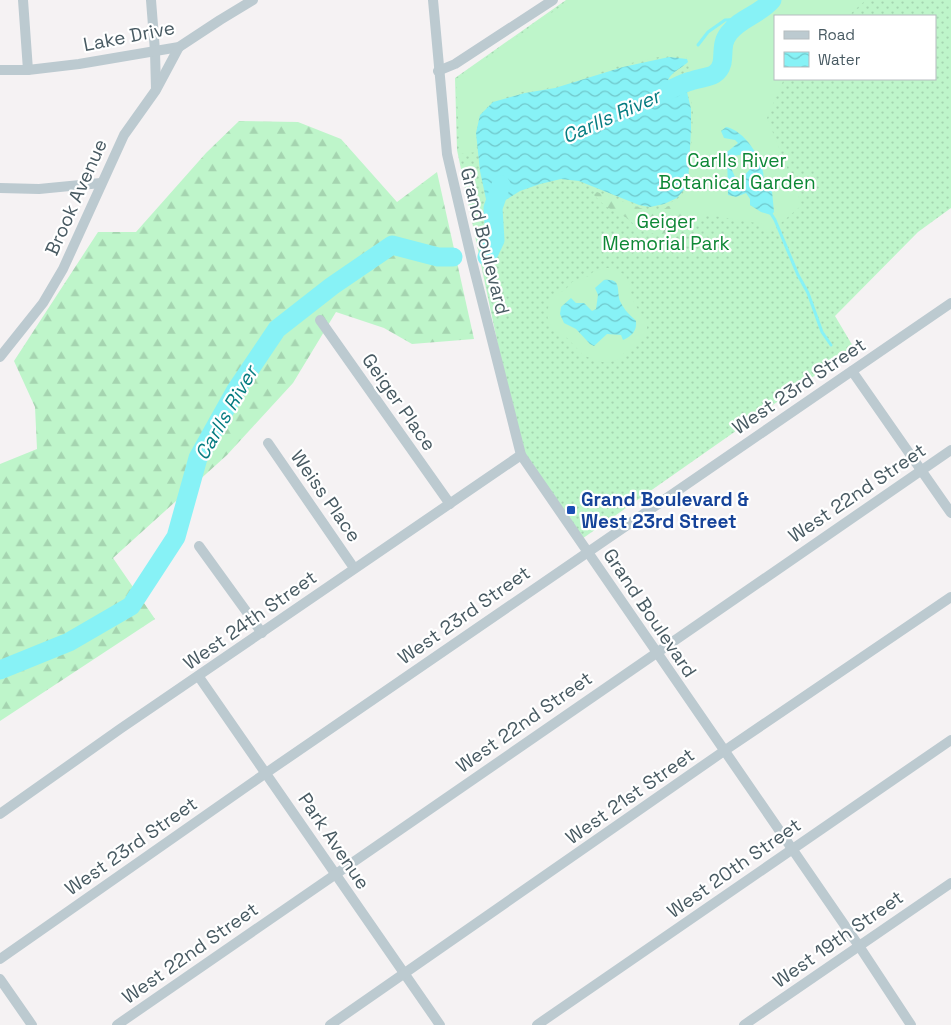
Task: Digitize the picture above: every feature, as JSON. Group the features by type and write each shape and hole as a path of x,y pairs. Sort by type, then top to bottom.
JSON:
{"street":[{"path":"23,0 28,70"},
{"path":"151,0 156,90"},
{"name":"Lake Drive","path":"0,70 28,70 80,64 179,47 253,0"},
{"name":"Grand Boulevard","path":"432,0 443,129 450,172 521,456 912,1025"},
{"path":"438,71 455,64 553,0"},
{"name":"Brook Avenue","path":"0,357 43,303 63,269 124,135 156,90 179,47"},
{"path":"0,188 39,189 101,183"},
{"name":"West 23rd Street","path":"0,959 266,773 951,303"},
{"name":"Geiger Place","path":"320,320 450,504"},
{"path":"852,371 951,513"},
{"name":"Weiss Place","path":"268,444 354,568"},
{"name":"West 22nd Street","path":"117,1025 951,450"},
{"name":"West 24th Street","path":"0,814 354,568 521,456"},
{"path":"199,546 262,633"},
{"name":"West 21st Street","path":"330,1025 951,596"},
{"name":"Park Avenue","path":"199,677 440,1025"},
{"name":"West 20th Street","path":"537,1025 951,740"},
{"name":"West 19th Street","path":"744,1025 951,883"},
{"path":"0,979 32,1025"}],"green space":[{"name":"Geiger Memorial Park","path":"566,0 951,0 951,208 918,232 835,316 854,348 579,541 521,455 457,150 455,78"},
{"name":"Carlls River Botanical Garden","path":"570,0 866,0 849,15 774,15 774,80 784,80 767,118 802,205 768,234 762,224 685,211 668,204 679,198 690,184 693,109 689,92 693,83 686,57 668,55 622,65 554,87 525,91 493,101 480,115 476,133 477,152 460,154 456,79"},
{"path":"239,121 298,122 341,139 397,202 437,172 474,339 412,344 384,328 336,312 293,383 227,455 113,558 155,619 0,721 0,464 37,449 35,407 14,361 98,232 136,232 206,153"},
{"path":"597,192 643,209 664,209 680,199 707,213 697,223 677,233 655,234 640,230 627,218 605,206 594,195"},
{"path":"604,268 613,268 625,275 629,282 631,297 647,325 647,334 641,342 634,348 626,351 619,359 608,363 583,355 567,338 555,332 548,320 547,311 552,298 556,294 565,290 572,282"}],"water":[{"path":"669,57 687,59 688,62 671,75 668,86 671,88 689,77 693,80 687,92 691,109 688,185 677,198 664,204 650,207 639,205 579,181 561,179 520,191 493,208 487,204 480,171 476,133 480,115 493,102 525,93 555,88 623,67"},
{"path":"726,127 733,129 747,141 758,157 762,166 763,181 772,191 774,212 771,215 761,212 750,205 750,199 746,193 736,197 728,195 727,152 738,143 735,140 724,138 721,131","holes":["743,151 749,155 754,165 740,180 737,189 734,190 732,186 735,177 729,163 732,156 740,155"]},
{"path":"604,280 614,281 617,284 619,299 626,311 636,321 636,328 631,335 623,340 621,335 607,334 594,346 576,329 564,323 560,314 561,307 571,298 576,303 584,303 592,311 596,309 598,295 595,288"}],"waterway":[{"name":"Carlls River","path":"669,90 717,72 722,63 724,44 729,33 739,23 762,9 772,0"},
{"path":"698,45 708,32 725,20 744,19"},
{"name":"Carlls River","path":"487,257 495,240 493,208 501,185"},
{"path":"770,212 808,293 822,332 831,345"},
{"name":"Carlls River","path":"0,670 69,642 131,606 176,537 198,458 236,390 277,329 332,286 392,245 438,257 453,257"}],"place":[{"name":"Grand Boulevard & West 23rd Street","path":"571,510"}]}
